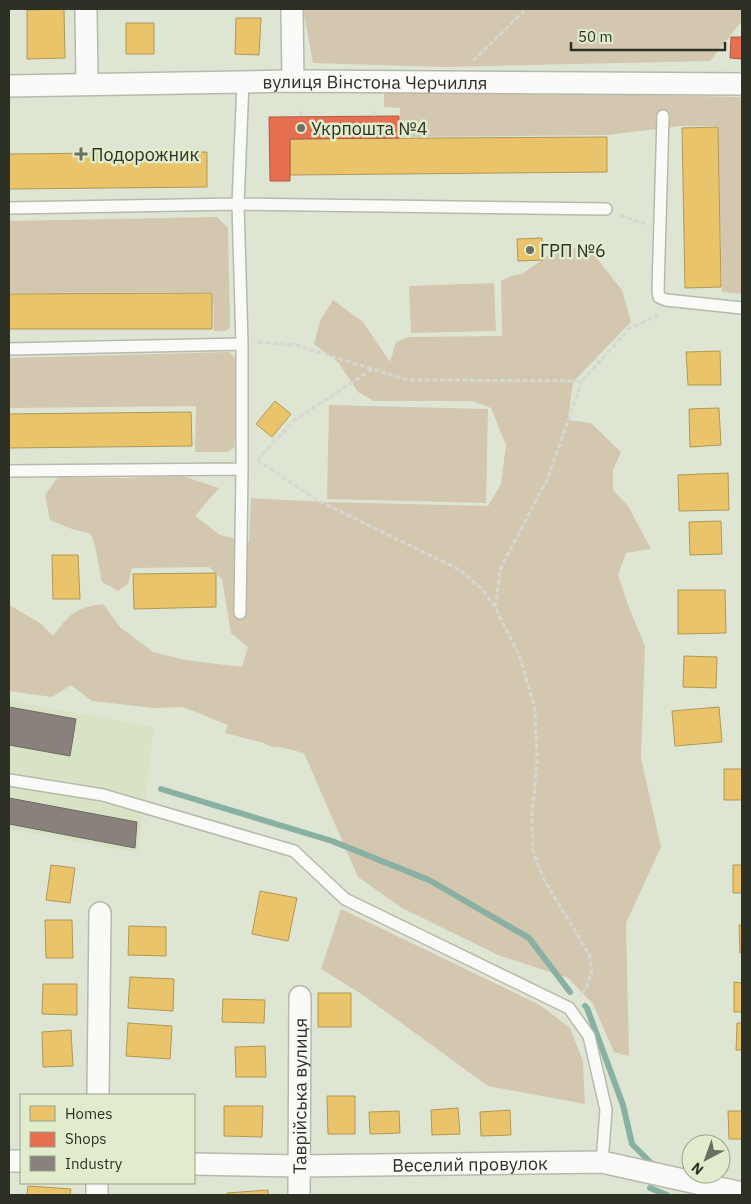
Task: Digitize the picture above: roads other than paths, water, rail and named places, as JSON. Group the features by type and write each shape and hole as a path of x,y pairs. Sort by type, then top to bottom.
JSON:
{"street":[{"path":"86,9 87,84"},
{"path":"292,9 293,81"},
{"name":"вулиця Вінстона Черчилля","path":"9,86 293,81 742,84"},
{"path":"98,1094 100,913"},
{"name":"Таврійська вулиця","path":"300,997 300,1195"},
{"name":"Веселий провулок","path":"195,1164 300,1166 602,1162 742,1193"}],"lane":[{"path":"240,613 242,344 238,204 243,82"},
{"path":"663,116 658,291 660,297 666,300 742,308"},
{"path":"9,208 238,204 606,209"},
{"path":"9,349 242,344"},
{"path":"9,470 242,469"},
{"path":"9,780 104,795 294,852 345,899 569,1008 589,1036 606,1110 602,1162"}],"waterway":[{"path":"161,789 332,841 429,880 529,938 570,992"},
{"path":"585,1006 623,1105 632,1144 652,1164"},
{"path":"650,1188 667,1195"}],"place":[{"name":"Укрпошта №4","path":"301,128"},
{"name":"Подорожник","path":"81,154"},
{"name":"ГРП №6","path":"530,250"}]}
